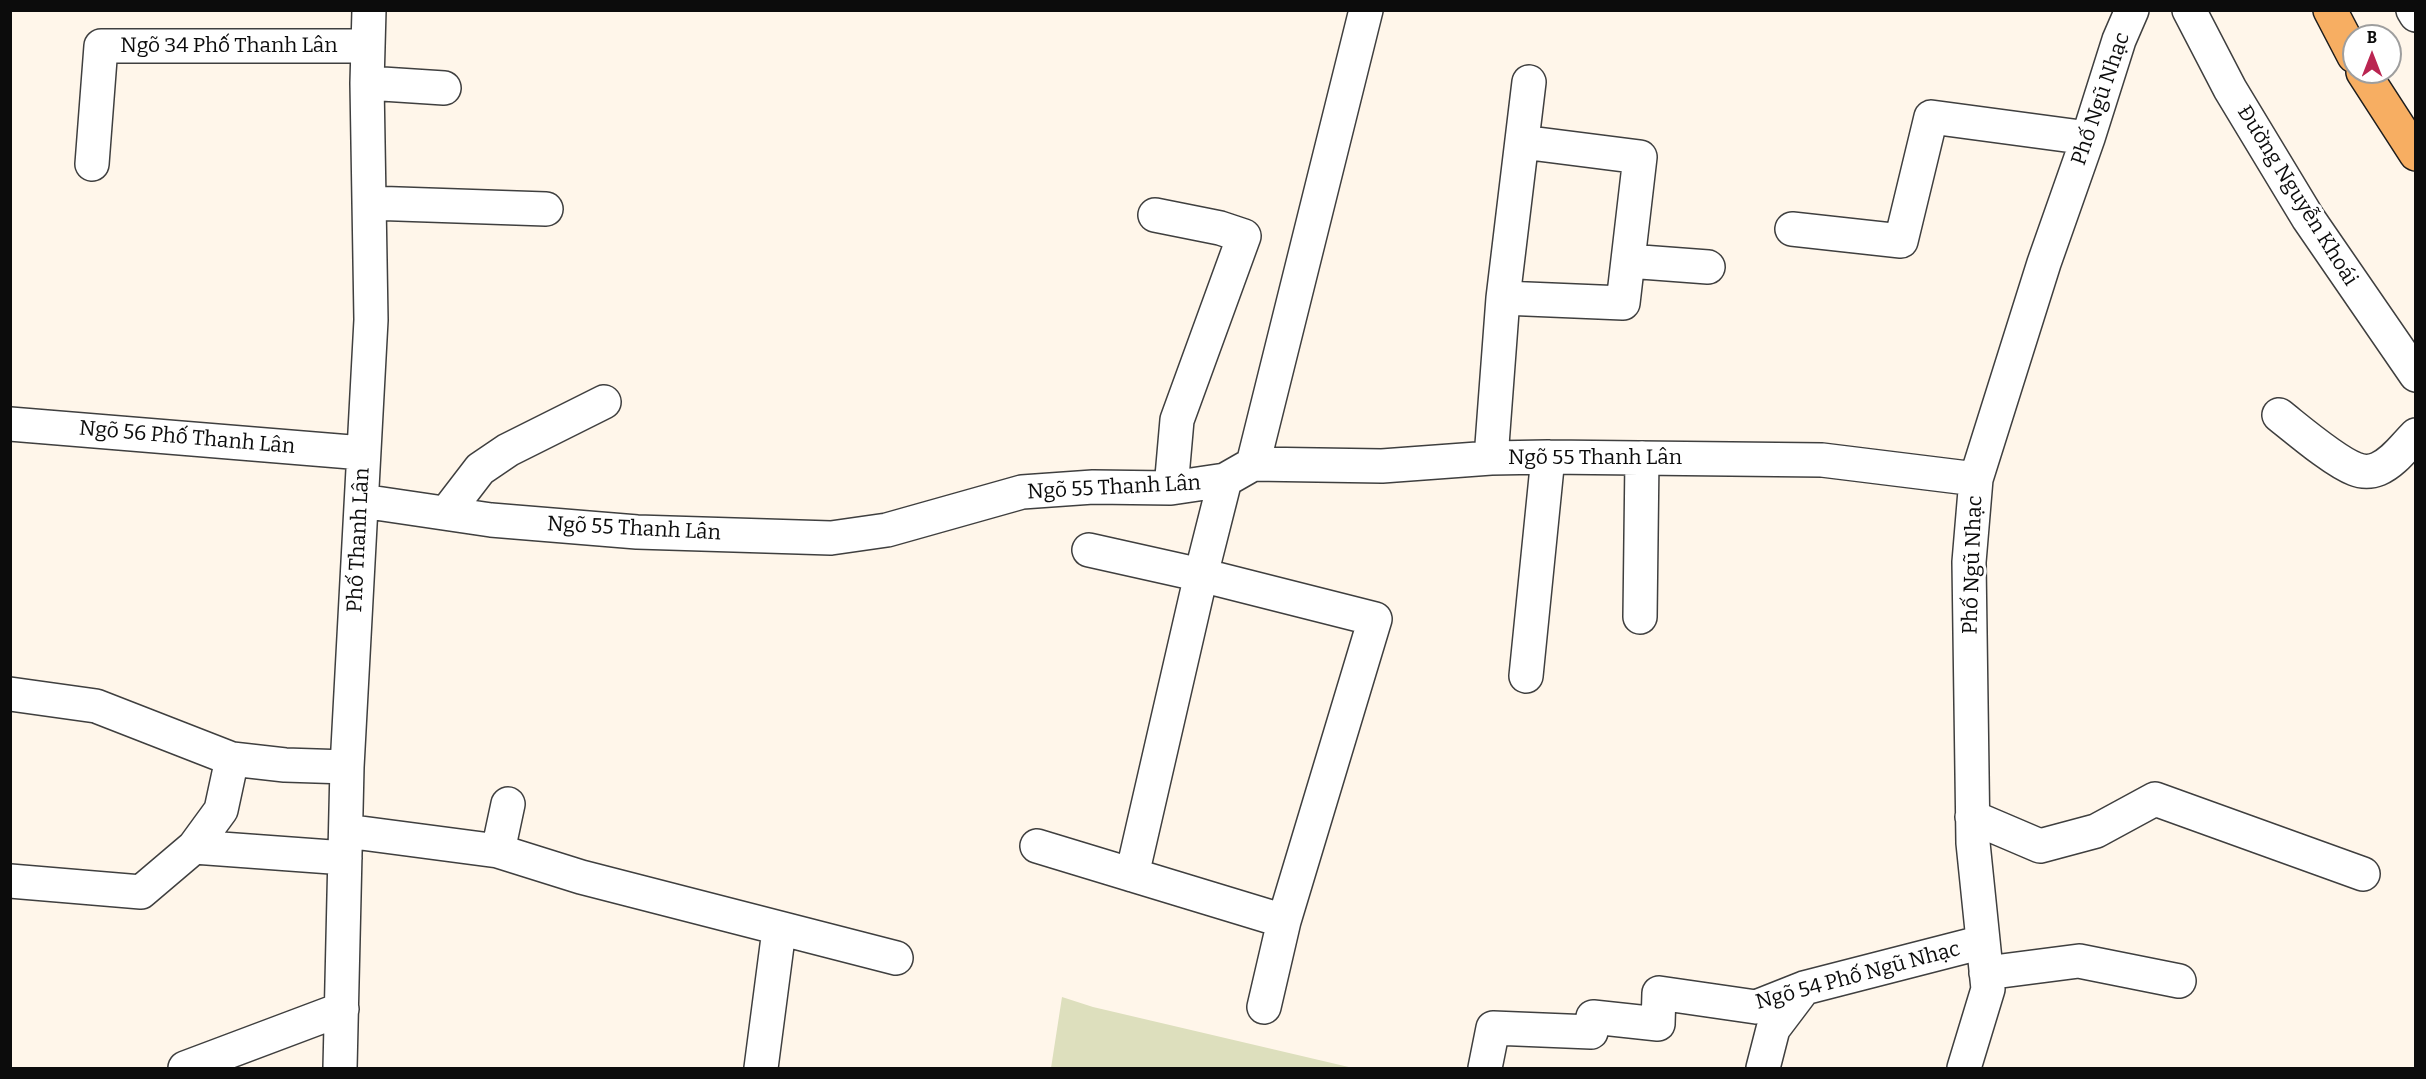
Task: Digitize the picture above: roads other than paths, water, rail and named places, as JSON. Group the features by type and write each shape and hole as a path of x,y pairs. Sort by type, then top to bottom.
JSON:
{"main road":[{"path":"2330,10 2342,33"},
{"path":"2371,84 2415,154"}],"street":[{"name":"Phố Thanh Lân","path":"340,1068 347,767 371,320 369,10"},
{"path":"1253,464 1366,10"},
{"name":"Phố Ngũ Nhạc","path":"1964,1068 1988,988 1972,818 1969,562 1976,479 2044,263 2088,138 2119,40 2132,10"},
{"name":"Đường Nguyễn Khoái","path":"2189,10 2230,89 2308,219 2415,375"},
{"path":"2413,10 2415,15"},
{"name":"Ngõ 34 Phố Thanh Lân","path":"92,165 101,46 368,46"},
{"path":"1491,458 1503,298 1529,82"},
{"path":"368,83 444,88"},
{"path":"1792,229 1900,241 1931,117 2088,138"},
{"path":"1503,298 1623,303 1640,157 1522,142"},
{"path":"369,203 546,210"},
{"path":"1155,216 1220,228 1244,237 1177,420 1171,488"},
{"path":"1628,261 1708,267"},
{"path":"447,512 480,469 508,450 604,402"},
{"path":"2279,415 2342,462 2365,472 2377,469 2395,457 2415,435"},
{"name":"Ngõ 56 Phố Thanh Lân","path":"10,424 363,453"},
{"path":"1526,676 1548,457"},
{"name":"Ngõ 55 Thanh Lân","path":"362,501 491,520 638,532 831,538 886,530 1022,492 1093,487 1171,488 1225,480 1253,464 1382,466 1491,458 1548,457 1822,460 1976,479"},
{"path":"1640,617 1642,458"},
{"path":"1132,875 1225,480"},
{"path":"1089,550 1201,575 1375,619 1284,921 1264,1006"},
{"path":"10,694 96,706 232,759 285,765 347,767"},
{"path":"10,881 141,892 194,847 221,810 232,759"},
{"path":"1972,818 2040,846 2096,831 2155,800 2363,874"},
{"path":"498,851 508,804"},
{"path":"194,847 346,845 498,851 581,878 896,958"},
{"path":"1037,846 1284,921"},
{"path":"761,1068 779,930"},
{"name":"Ngõ 54 Phố Ngũ Nhạc","path":"1485,1068 1493,1028 1591,1032 1593,1017 1658,1024 1659,993 1756,1007 1804,988 1984,957 2079,961 2179,981"},
{"path":"1763,1068 1773,1029 1804,988"},
{"path":"185,1068 342,1009"}]}
